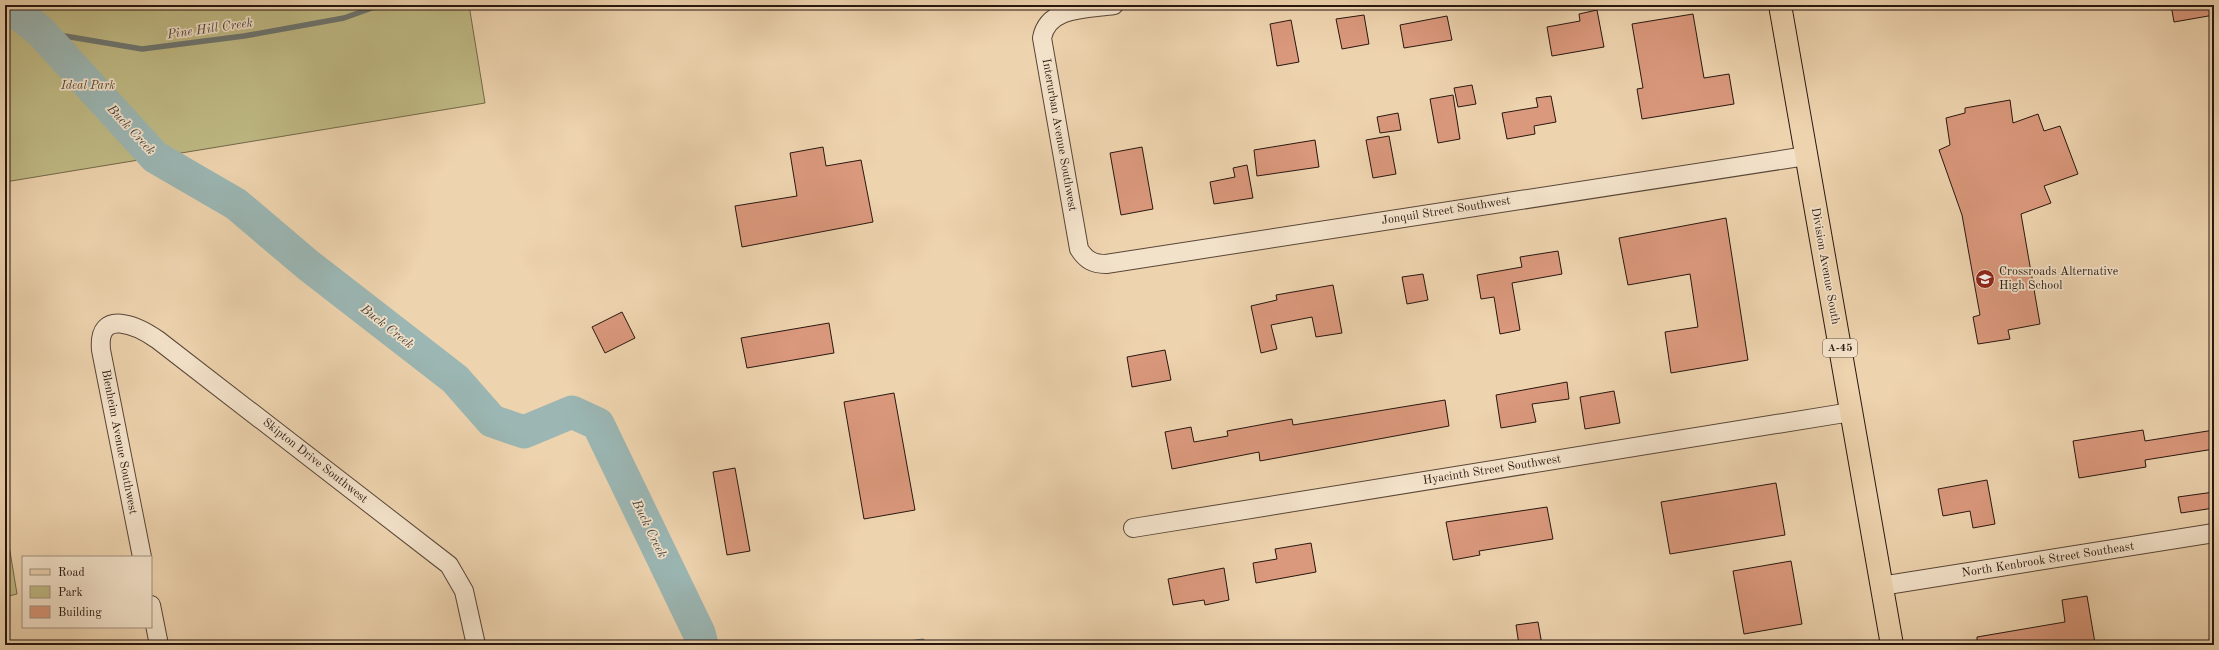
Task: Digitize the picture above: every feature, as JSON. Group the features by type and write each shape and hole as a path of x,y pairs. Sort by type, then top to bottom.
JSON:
{"main road":[{"name":"Division Avenue South","path":"1780,5 1892,645"}],"street":[{"name":"Interurban Avenue Southwest","path":"1088,260 1079,249 1043,45 1046,25 1060,14 1114,5"},
{"name":"Jonquil Street Southwest","path":"1088,260 1095,264 1106,264 1806,156"},
{"name":"Skipton Drive Southwest","path":"106,327 123,324 142,329 154,337 449,565 464,591 476,645"},
{"name":"Blenheim Avenue Southwest","path":"106,327 100,338 101,350 142,556"},
{"name":"Hyacinth Street Southwest","path":"1133,528 1851,412"},
{"name":"North Kenbrook Street Southeast","path":"1881,586 2214,533"},
{"path":"152,610 159,645"}],"green space":[{"name":"Ideal Park","path":"5,5 469,5 485,103 5,182"},
{"path":"5,521 17,594 5,597"}],"water":[{"path":"923,639 932,645 878,645"}],"building":[{"path":"2171,5 2214,5 2214,15 2174,22"},
{"path":"1597,10 1604,47 1552,56 1547,27 1580,21 1579,14"},
{"path":"1693,14 1704,78 1729,74 1734,104 1642,119 1637,89 1643,88 1632,24"},
{"path":"1364,15 1369,44 1342,49 1336,19"},
{"path":"1447,16 1452,40 1404,48 1400,25"},
{"path":"1291,20 1299,62 1277,66 1270,24"},
{"path":"1472,85 1476,104 1458,107 1454,88"},
{"path":"1453,95 1460,139 1438,143 1430,99"},
{"path":"1551,96 1556,122 1534,126 1535,134 1507,139 1502,113 1538,107 1536,98"},
{"path":"2010,100 2013,123 2038,114 2044,131 2060,126 2078,174 2044,186 2051,203 2021,214 2040,324 2008,330 2010,339 1978,344 1973,317 1980,315 1962,215 1939,150 1950,145 1946,118 1965,113 1965,108"},
{"path":"1398,113 1401,130 1380,133 1377,117"},
{"path":"1389,136 1396,174 1373,178 1366,140"},
{"path":"1315,140 1319,167 1257,176 1254,150"},
{"path":"823,147 826,166 861,160 873,222 742,247 735,206 797,196 790,153"},
{"path":"1142,147 1153,209 1121,215 1110,153"},
{"path":"1247,165 1253,198 1214,204 1210,182 1235,177 1233,168"},
{"path":"1726,218 1748,360 1671,373 1665,332 1698,327 1690,274 1628,285 1619,238"},
{"path":"1558,251 1562,274 1512,283 1520,330 1500,334 1494,297 1481,299 1477,275 1522,267 1520,257"},
{"path":"1423,274 1428,300 1407,304 1402,277"},
{"path":"1333,285 1342,333 1316,337 1312,317 1271,325 1277,349 1261,353 1251,306 1277,300 1276,295"},
{"path":"622,312 635,338 605,353 592,327"},
{"path":"829,323 834,353 747,368 741,338"},
{"path":"1165,350 1171,380 1132,387 1127,357"},
{"path":"1567,382 1569,399 1532,404 1536,422 1501,428 1496,395"},
{"path":"1614,391 1620,423 1585,429 1580,397"},
{"path":"894,393 915,510 864,519 844,402"},
{"path":"1445,400 1449,426 1260,461 1259,452 1172,469 1165,432 1191,427 1194,442 1228,436 1227,431 1292,419 1293,425"},
{"path":"2143,430 2145,441 2214,430 2214,449 2145,460 2146,467 2079,478 2073,441"},
{"path":"735,468 750,551 727,555 713,472"},
{"path":"1987,480 1995,524 1973,528 1970,511 1943,516 1938,489"},
{"path":"1776,483 1785,535 1670,554 1661,502"},
{"path":"2214,492 2214,508 2181,513 2178,497"},
{"path":"1547,507 1553,539 1479,551 1480,555 1453,560 1446,522"},
{"path":"1311,543 1316,572 1256,583 1253,563 1277,559 1275,549"},
{"path":"1791,561 1802,624 1744,634 1733,571"},
{"path":"1224,568 1229,600 1205,605 1204,600 1173,605 1168,579"},
{"path":"2087,596 2095,643 2083,645 1977,645 1977,637 2065,622 2062,600"},
{"path":"1538,622 1542,645 1519,645 1516,625"}],"waterway":[{"name":"Buck Creek","path":"8,5 41,32 155,157 236,204 308,265 455,379 492,421 524,432 572,412 598,424 699,633 702,645"},
{"name":"Pine Hill Creek","path":"41,32 142,49 244,36 344,18 380,5"}],"place":[{"name":"Crossroads Alternative High School","path":"1985,279"}]}
